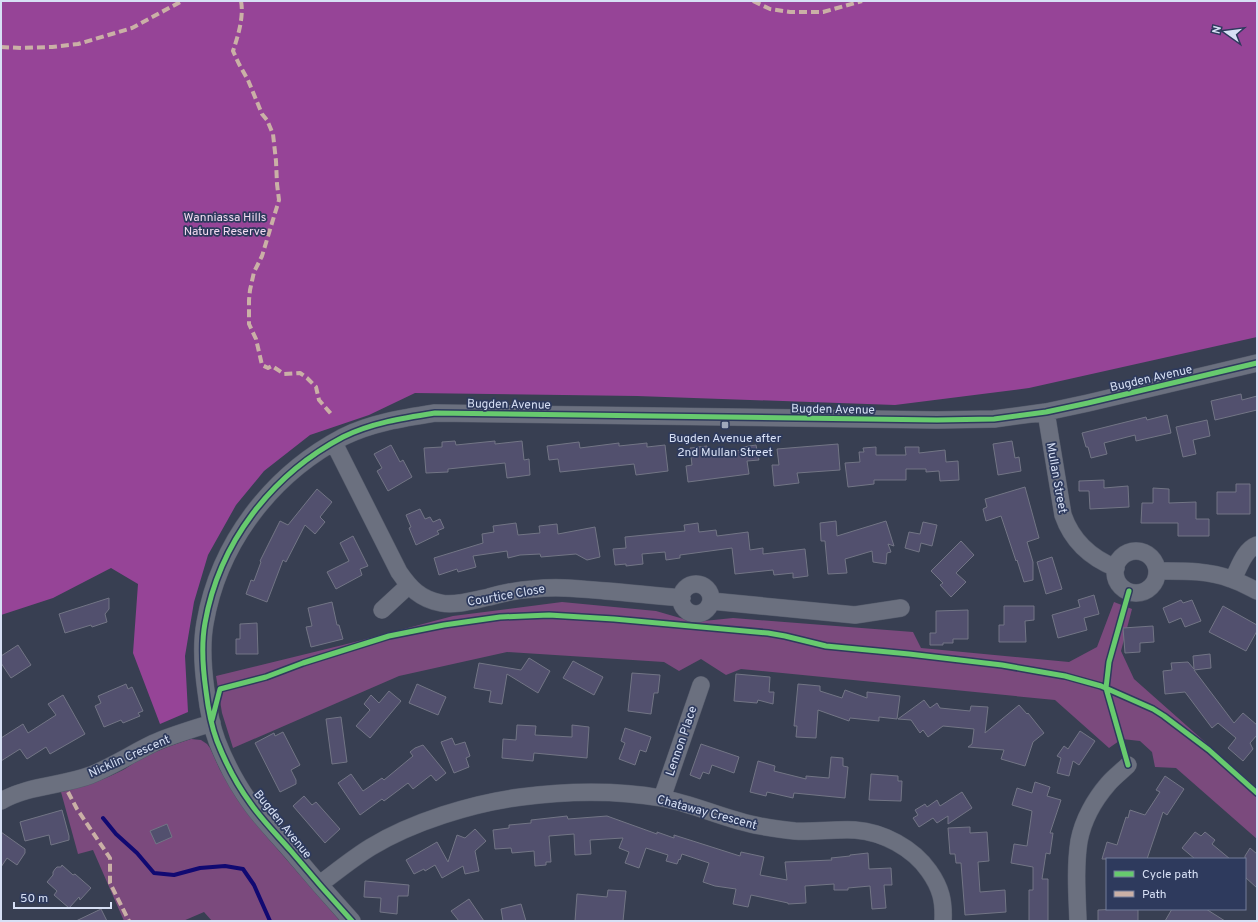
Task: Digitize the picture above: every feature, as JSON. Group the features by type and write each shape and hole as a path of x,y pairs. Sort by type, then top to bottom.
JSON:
{"street":[{"name":"Bugden Avenue","path":"352,921 252,806 232,774 217,740 212,723 205,682 203,643 205,624 215,586 222,567 246,522 273,489 288,474 306,460 334,442 381,423 399,418 435,413 936,420 994,419 1046,412 1257,363"},
{"name":"Mullan Street","path":"1046,412 1066,524 1081,546 1088,553 1104,564 1116,568"},
{"name":"Courtice Close","path":"334,442 398,572 413,591 426,599 449,604 464,603 534,588 566,587 682,598 684,591 687,588 698,585 705,587 708,590 711,601 855,615 901,608"},
{"path":"1233,579 1248,551 1257,545"},
{"path":"1133,551 1142,552 1150,556 1155,562 1157,571 1156,580 1151,587 1143,591 1134,592 1126,590 1120,585 1116,577 1116,568 1119,560 1125,554 1133,551"},
{"path":"1157,571 1195,571 1221,576 1233,579 1257,591"},
{"path":"382,610 408,586"},
{"name":"Lennon Place","path":"662,798 701,685"},
{"name":"Nicklin Crescent","path":"1,801 26,790 62,783 90,775 116,764 155,743 212,723"},
{"path":"1078,921 1077,867 1079,841 1093,805 1108,783 1128,765"},
{"name":"Chataway Crescent","path":"320,884 371,847 431,819 474,806 520,797 566,792 614,793 662,798 727,818 760,826 794,831 856,830 878,834 908,849 924,864 936,880 944,908 942,921"}],"shaded area":[{"path":"562,602 656,611 694,622 733,618 913,632 921,648 1069,662 1097,647 1114,602 1132,609 1121,651 1134,679 1257,788 1257,839 1176,768 1155,767 1152,752 1140,741 1122,739 1109,748 1055,700 741,669 726,675 701,659 679,671 664,662 507,652 399,676 233,748 222,713 216,676 453,616"},
{"path":"191,739 201,740 207,744 237,799 266,836 340,921 212,921 204,912 183,921 124,921 93,850 78,854 61,792 108,777 144,757"}],"green space":[{"name":"Wanniassa Hills Nature Reserve","path":"1,1 1257,1 1257,337 1029,388 895,405 637,396 415,393 369,415 310,435 264,471 236,505 208,555 194,602 185,656 188,712 160,724 133,653 138,584 111,568 53,598 1,615"}],"building":[{"path":"1241,394 1242,400 1257,396 1257,410 1215,420 1211,401"},
{"path":"1167,415 1171,433 1136,441 1135,435 1104,443 1107,454 1091,458 1082,433 1146,417 1147,420"},
{"path":"1207,420 1210,436 1193,440 1196,454 1183,457 1176,427"},
{"path":"455,441 456,445 495,441 495,444 522,441 524,460 529,459 530,475 507,478 505,463 448,469 448,472 426,473 424,448 442,447 442,442"},
{"path":"1012,441 1015,458 1019,457 1021,471 998,475 993,444"},
{"path":"579,442 580,448 619,443 619,446 647,443 647,447 665,445 668,471 636,475 634,464 560,472 558,459 549,460 547,446"},
{"path":"838,444 840,470 797,473 799,483 774,486 772,465 779,465 777,449"},
{"path":"391,445 400,462 403,460 412,477 388,491 377,471 382,468 374,454"},
{"path":"756,445 759,460 747,461 749,474 688,482 686,466 692,465 690,448 707,446 708,454 743,450 743,447"},
{"path":"876,447 876,455 906,455 905,447 919,447 919,453 945,450 946,462 958,461 959,480 940,481 939,471 926,472 926,469 906,469 906,480 874,480 874,484 848,487 845,463 860,462 859,452 864,452 863,448"},
{"path":"1104,480 1104,488 1128,486 1129,507 1090,509 1089,491 1079,491 1079,481"},
{"path":"1236,484 1250,484 1250,514 1217,514 1217,492 1236,492"},
{"path":"1025,487 1039,538 1027,542 1033,562 1033,580 1024,582 1001,516 986,521 983,509 987,507 985,499"},
{"path":"1153,488 1169,489 1169,503 1196,502 1196,519 1209,519 1209,536 1178,536 1178,523 1141,523 1142,503 1153,503"},
{"path":"317,489 332,502 320,517 325,522 315,534 305,525 286,562 283,560 267,602 246,594 251,580 254,581 261,562 260,561 280,521 288,525"},
{"path":"420,509 425,519 430,517 433,522 440,519 444,528 437,531 439,534 416,545 409,528 411,527 406,515"},
{"path":"836,521 837,536 886,521 894,546 888,544 891,552 887,553 886,564 873,562 872,551 845,559 847,573 828,574 825,541 821,541 820,523"},
{"path":"923,522 937,525 932,546 921,543 919,552 905,548 909,532 920,534"},
{"path":"516,523 518,535 540,533 539,526 557,524 558,534 595,527 600,557 587,560 576,554 541,557 540,554 520,555 508,558 507,551 473,556 476,567 458,572 457,569 439,575 434,558 483,543 482,534 494,532 493,526"},
{"path":"698,523 699,532 716,530 717,536 748,532 750,550 763,548 763,554 805,549 808,576 793,578 793,573 774,575 773,570 735,574 732,548 680,555 680,558 666,560 665,552 642,554 643,564 626,566 626,564 615,565 613,549 626,548 625,537 685,531 684,525"},
{"path":"353,536 368,566 360,569 362,575 336,589 327,572 349,561 340,543"},
{"path":"961,541 974,555 956,573 966,582 951,597 940,585 943,583 931,571"},
{"path":"1052,557 1062,589 1046,594 1037,562"},
{"path":"1094,595 1099,614 1084,618 1087,630 1058,638 1052,615 1080,607 1078,600"},
{"path":"109,598 109,609 105,614 107,622 65,633 59,614"},
{"path":"1181,600 1183,603 1192,600 1201,621 1185,627 1181,618 1169,623 1163,608"},
{"path":"332,602 337,625 339,625 343,639 311,647 306,627 312,626 308,608"},
{"path":"1004,606 1034,606 1034,620 1025,621 1026,642 999,642 999,625 1004,625"},
{"path":"1223,606 1257,625 1257,631 1246,651 1209,632"},
{"path":"968,610 968,639 953,639 953,643 930,645 930,633 936,633 936,611"},
{"path":"257,623 258,654 236,654 236,639 240,639 240,624"},
{"path":"1153,626 1154,642 1140,643 1140,652 1125,653 1123,628"},
{"path":"18,645 31,665 11,678 1,663 1,656"},
{"path":"1210,654 1211,668 1194,670 1234,723 1243,713 1257,725 1257,735 1250,743 1253,749 1243,761 1228,748 1236,738 1218,723 1212,728 1185,692 1165,694 1163,671 1172,670 1171,663 1188,662 1194,669 1193,656"},
{"path":"529,658 550,671 538,693 507,674 502,704 489,702 491,691 474,688 479,663 521,670"},
{"path":"573,661 603,677 594,695 563,678"},
{"path":"632,673 660,675 658,693 654,693 651,714 628,711"},
{"path":"736,674 770,677 769,692 774,692 773,704 758,700 757,703 734,701"},
{"path":"126,684 128,689 132,687 143,711 138,713 140,716 123,723 121,720 104,727 95,706 101,703 98,696"},
{"path":"417,684 446,697 438,715 409,703"},
{"path":"798,684 820,686 820,691 842,698 845,690 867,698 867,692 900,696 897,719 879,717 879,721 850,718 849,721 818,710 816,738 796,737 797,726 794,726"},
{"path":"389,691 401,701 370,738 356,726 370,710 364,704 371,695 379,703"},
{"path":"63,695 85,734 50,754 46,747 27,759 20,749 1,761 1,738 23,724 28,733 56,715 48,704"},
{"path":"924,700 930,708 937,703 940,708 970,711 971,706 988,707 985,733 1019,705 1027,714 1028,713 1044,733 1033,742 1025,766 1001,759 1004,750 968,747 972,744 974,729 943,726 928,737 923,730 920,733 911,720 898,719"},
{"path":"341,717 347,762 332,764 326,719"},
{"path":"517,725 536,726 535,735 572,737 572,725 589,727 587,758 534,753 533,761 502,758 503,739 516,740"},
{"path":"625,728 651,737 646,752 640,750 635,765 619,759 625,743 621,741"},
{"path":"1080,731 1095,741 1079,765 1073,761 1069,776 1057,773 1061,758 1057,756 1064,746 1068,749"},
{"path":"283,732 300,765 291,770 296,780 296,784 280,792 255,743 274,733 275,736"},
{"path":"452,738 455,745 465,742 470,756 466,758 469,767 454,773 441,742"},
{"path":"701,744 739,757 734,773 712,765 709,774 703,772 700,779 690,775"},
{"path":"423,745 446,773 436,781 431,775 413,789 408,783 384,801 382,799 360,815 338,783 351,774 363,791 382,778 384,780 413,756 410,752"},
{"path":"831,757 843,758 843,766 848,767 845,798 794,793 793,798 767,792 766,796 750,792 758,761 775,766 774,771 806,779 806,776 829,778"},
{"path":"871,774 898,776 898,781 902,781 901,801 869,800"},
{"path":"1165,776 1184,789 1167,815 1163,812 1147,858 1102,859 1107,842 1117,845 1126,817 1128,818 1130,810 1145,815 1160,792 1156,790"},
{"path":"1035,782 1050,787 1047,796 1061,800 1050,833 1053,833 1050,854 1046,853 1042,879 1048,879 1048,921 1029,921 1029,890 1033,890 1033,867 1011,863 1014,844 1027,846 1032,811 1012,805 1017,788 1032,793"},
{"path":"962,792 972,808 948,824 948,816 937,823 933,818 919,827 913,818 918,815 915,810 925,804 927,807 937,800 940,806"},
{"path":"304,796 312,805 316,802 340,829 325,843 293,806"},
{"path":"62,810 69,840 51,845 49,835 25,841 20,822"},
{"path":"567,816 568,819 607,816 657,834 657,832 674,838 674,835 740,856 741,852 764,857 760,875 787,880 785,862 832,860 831,858 868,853 869,869 891,868 892,885 884,885 886,908 872,909 870,886 848,888 848,890 834,890 834,884 805,886 806,903 788,904 751,895 748,907 733,904 736,889 715,886 703,882 709,863 682,854 677,864 666,861 668,855 646,848 639,868 625,863 629,852 619,848 623,838 590,840 591,854 575,855 574,834 549,836 551,862 546,862 546,865 535,866 534,851 512,853 511,848 495,849 493,830 509,828 509,825 531,823 531,820"},
{"path":"167,824 172,837 156,844 150,831"},
{"path":"970,827 970,833 987,832 989,861 978,862 980,892 1005,890 1006,912 965,915 961,863 956,863 955,854 950,854 948,828"},
{"path":"475,829 486,841 475,851 479,871 465,874 463,866 442,878 435,865 425,871 424,869 414,874 406,860 437,842 448,862 457,835 465,838"},
{"path":"1,832 25,849 25,853 17,865 7,858 1,867"},
{"path":"1195,832 1201,836 1205,832 1215,840 1212,844 1229,858 1194,858 1182,848"},
{"path":"1250,848 1257,854 1257,888 1246,878 1245,856"},
{"path":"62,865 91,888 80,900 79,897 69,908 54,895 57,891 47,882 53,875 55,869 57,867 61,867"},
{"path":"365,881 409,885 408,896 398,896 397,914 380,912 381,898 364,897"},
{"path":"608,890 626,891 623,921 575,921 577,894 607,897"},
{"path":"469,899 484,921 459,921 451,911"},
{"path":"521,904 526,921 503,921 501,909"},
{"path":"101,909 107,921 76,921"},
{"path":"1098,910 1138,910 1138,921 1098,921"},
{"path":"1171,910 1208,910 1225,921 1165,921"}],"waterway":[{"path":"103,818 116,834 137,853 154,873 174,875 200,868 225,866 243,869 254,885 270,921"}],"marked path":[{"path":"1,47 52,47 78,44 132,28 182,1"},
{"path":"241,1 242,13 239,33 233,51 248,80 262,114 267,120 273,134 279,200 262,256 254,272 249,300 249,324 256,339 262,365 268,368 272,366 284,374 300,373 316,387 319,400 332,415"},
{"path":"753,1 770,9 790,12 823,12 862,1"},
{"path":"68,792 77,809 110,858 110,883 129,921"}],"cycle path":[{"path":"352,921 260,816 236,782 224,758 213,729 203,666 204,631 212,594 222,566 236,539 252,514 271,491 293,471 317,453 343,437 365,428 399,419 435,413 937,420 994,419 1046,412 1257,363"},
{"path":"1128,765 1106,688 1109,662 1129,591"},
{"path":"212,720 220,689 266,677 303,663 389,636 444,625 500,617 549,615 614,619 768,633 826,646 1002,665 1065,676 1101,686 1153,709 1209,750 1257,793"}],"place":[{"name":"Bugden Avenue after 2nd Mullan Street","path":"725,425"}]}
